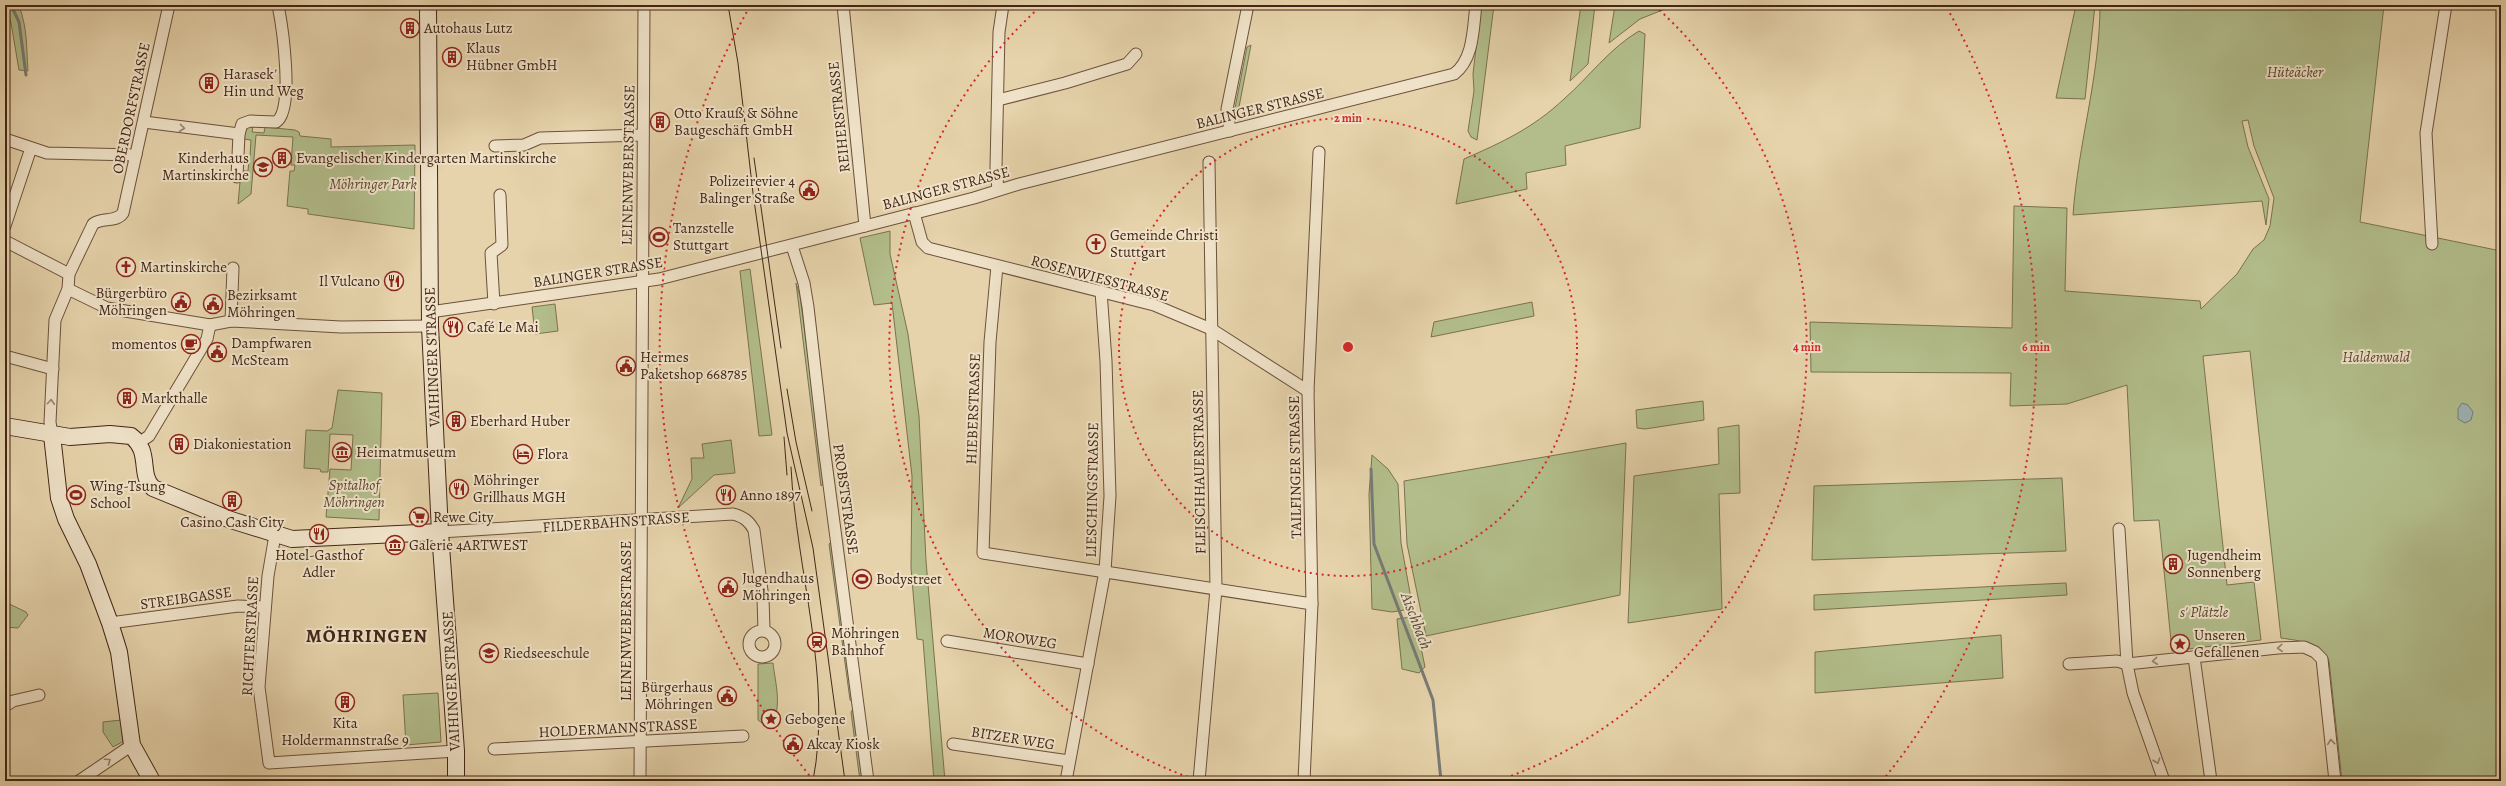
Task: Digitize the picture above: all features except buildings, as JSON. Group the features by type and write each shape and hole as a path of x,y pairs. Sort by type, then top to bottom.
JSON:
{"main road":[{"name":"VAIHINGER STRASSE","path":"428,5 430,319 440,532 456,751 456,781"},
{"path":"5,426 70,437 123,434 131,436 140,442"},
{"path":"52,435 59,498 66,519 88,564 110,623 119,652 132,745 152,781"},
{"name":"FILDERBAHNSTRASSE","path":"140,442 145,457 146,474 153,488 275,535 306,540 440,532"}],"street":[{"name":"OBERDORFSTRASSE","path":"69,274 93,224 98,220 120,217 144,122 169,5"},
{"path":"237,177 239,134 245,122 276,122 281,117 286,55 278,5"},
{"name":"LEINENWEBERSTRASSE","path":"640,781 644,5"},
{"name":"REIHERSTRASSE","path":"843,5 865,226"},
{"path":"998,190 999,32 1003,5"},
{"path":"1230,130 1227,109 1248,5"},
{"name":"BALINGER STRASSE","path":"68,289 107,308 154,317 210,325 231,321 341,327 430,319 494,304 642,283 792,246 998,190 1230,130 1454,74 1463,67 1469,52 1476,5"},
{"path":"2432,244 2426,133 2446,5"},
{"path":"998,100 1065,83 1127,64 1136,54"},
{"path":"144,122 239,134"},
{"path":"495,146 524,146 540,138 643,135"},
{"path":"5,139 31,148 65,154 136,155"},
{"path":"5,226 31,148"},
{"name":"TAILFINGER STRASSE","path":"1304,781 1312,604 1308,391 1319,152"},
{"name":"FLEISCHHAUERSTRASSE","path":"1199,781 1216,589 1209,162"},
{"path":"494,304 491,253 502,245 500,195"},
{"name":"ROSENWIESSTRASSE","path":"914,213 922,242 928,248 1154,305 1211,329 1308,391"},
{"path":"5,241 69,274 68,289 55,320 50,422 52,435"},
{"name":"PROBSTSTRASSE","path":"792,246 804,283 808,307 823,439 868,781"},
{"name":"HIEBERSTRASSE","path":"997,266 990,342 983,553 1105,571"},
{"path":"231,321 233,268"},
{"name":"LIESCHINGSTRASSE","path":"1066,781 1105,571 1110,496 1106,361 1101,291"},
{"path":"140,442 149,436 207,339 210,325"},
{"path":"5,356 53,369"},
{"name":"FILDERBAHNSTRASSE","path":"440,532 641,521 734,514 746,519 754,530 763,598 764,630"},
{"path":"2119,529 2127,664 2133,693 2164,781"},
{"name":"RICHTERSTRASSE","path":"275,535 265,607 259,687 269,764 456,751"},
{"path":"1105,571 1312,604"},
{"name":"STREIBGASSE","path":"110,623 238,606 265,607"},
{"name":"MOROWEG","path":"947,641 1088,664"},
{"path":"2069,664 2117,661 2127,664 2194,656 2304,647 2315,652 2322,659 2335,781"},
{"path":"2194,656 2211,781"},
{"path":"5,706 13,701 39,695"},
{"name":"HOLDERMANNSTRASSE","path":"494,749 743,736"},
{"name":"BITZER WEG","path":"953,744 1069,761"},
{"path":"79,781 132,745"}],"green space":[{"path":"5,5 19,5 27,45 28,71 19,70 11,23"},
{"path":"1481,5 1494,5 1477,140 1471,137 1468,131 1474,91 1473,74"},
{"path":"1581,5 1595,5 1588,64 1570,81"},
{"path":"1615,5 1675,5 1640,19 1609,43"},
{"path":"2076,5 2095,5 2085,99 2056,98"},
{"path":"2100,5 2384,5 2360,222 2501,251 2501,781 2342,781 2329,661 2315,646 2281,638 2250,351 2203,356 2227,585 2254,582 2261,640 2172,651 2159,520 2134,521 2127,385 2067,404 2010,406 2011,373 1811,372 1810,322 2012,328 2014,206 2067,208 2065,291 2200,301 2201,309 2237,274 2253,249 2264,240 2270,226 2274,198 2254,146 2248,120 2242,121 2248,147 2269,199 2266,225 2262,201 2073,215 2079,162 2093,84 2099,31"},
{"path":"1639,31 1645,34 1640,128 1565,146 1566,165 1526,173 1527,189 1456,204 1464,159 1517,134 1541,118 1628,38"},
{"path":"1251,45 1238,112 1243,115 1255,112 1257,114 1239,119 1234,113 1247,47"},
{"name":"Möhringer Park","path":"253,126 252,132 264,133 265,127 295,130 299,132 300,136 331,139 331,147 415,145 414,229 308,214 308,209 287,206 290,171 294,171 295,165 291,165 293,137 256,135 251,194 238,204 241,171 248,171 249,160 242,159 242,156 250,156 251,140 243,139 246,128"},
{"path":"890,231 890,254 908,334 919,416 926,561 945,781 934,781 923,640 917,639 911,568 912,476 892,303 874,305 860,238"},
{"path":"750,269 772,435 759,436 740,271"},
{"path":"796,283 800,296 825,482 821,486"},
{"path":"1532,302 1534,316 1431,337 1434,322"},
{"path":"555,304 558,331 535,334 532,307"},
{"name":"Spitalhof Möhringen","path":"338,390 382,393 379,520 326,517 330,469 351,470 353,435 330,434 328,472 321,472 320,469 304,468 306,430 327,431 332,428"},
{"path":"1703,401 1704,420 1645,429 1637,428 1636,410"},
{"path":"1739,425 1740,493 1719,494 1722,609 1628,623 1634,476 1719,464 1718,428"},
{"path":"731,440 735,473 714,475 678,508 692,479 691,458 704,458 702,444"},
{"path":"1626,443 1620,595 1426,636 1407,544 1404,481"},
{"path":"1372,455 1388,469 1398,484 1401,543 1412,604 1411,609 1392,612 1372,609 1369,494"},
{"path":"2062,478 2066,551 1812,560 1814,486"},
{"path":"832,541 853,703 850,700 829,544"},
{"path":"2066,583 2067,595 1814,610 1814,595"},
{"path":"5,602 26,612 28,615 18,628 5,627"},
{"path":"1415,618 1425,667 1419,673 1402,669 1397,619"},
{"path":"2001,635 2003,678 1815,693 1815,652"},
{"path":"773,663 777,695 777,710 775,718 771,724 765,725 758,720 758,664"},
{"path":"438,693 441,742 406,745 403,695"},
{"path":"853,709 864,781 860,781 851,712"},
{"path":"121,720 124,741 113,747 103,732 103,722"}],"water":[{"path":"2462,403 2468,405 2473,412 2471,420 2465,423 2458,419 2458,409"}],"waterway":[{"path":"11,5 19,22 26,75"},
{"name":"Aischbach","path":"1371,469 1374,544 1433,700 1441,781"}],"tram line":[{"path":"728,5 738,63 753,193 787,433 813,548 845,781"},
{"path":"754,158 781,348"},
{"path":"787,389 796,442 812,511"},
{"path":"784,437 787,475"},
{"path":"791,467 794,506 816,663 819,703 818,742 813,781"}],"place":[{"name":"Autohaus Lutz","path":"410,28"},
{"name":"Klaus Hübner GmbH","path":"452,57"},
{"name":"Harasek' Hin und Weg","path":"209,83"},
{"name":"Otto Krauß & Söhne Baugeschäft GmbH","path":"660,122"},
{"name":"Evangelischer Kindergarten Martinskirche","path":"282,158"},
{"name":"Kinderhaus Martinskirche","path":"263,167"},
{"name":"Polizeirevier 4 Balinger Straße","path":"809,190"},
{"name":"Tanzstelle Stuttgart","path":"659,237"},
{"name":"Gemeinde Christi Stuttgart","path":"1096,244"},
{"name":"Martinskirche","path":"126,267"},
{"name":"Il Vulcano","path":"394,281"},
{"name":"Bürgerbüro Möhringen","path":"181,302"},
{"name":"Bezirksamt Möhringen","path":"213,304"},
{"name":"Café Le Mai","path":"453,327"},
{"name":"momentos","path":"191,344"},
{"name":"Dampfwaren McSteam","path":"217,352"},
{"name":"Hermes Paketshop 668785","path":"626,366"},
{"name":"Markthalle","path":"127,398"},
{"name":"Eberhard Huber","path":"456,421"},
{"name":"Diakoniestation","path":"179,444"},
{"name":"Heimatmuseum","path":"342,452"},
{"name":"Flora","path":"523,454"},
{"name":"Möhringer Grillhaus MGH","path":"459,489"},
{"name":"Wing-Tsung School","path":"76,495"},
{"name":"Anno 1897","path":"726,495"},
{"name":"Casino Cash City","path":"232,501"},
{"name":"Rewe City","path":"419,517"},
{"name":"Hotel-Gasthof Adler","path":"319,534"},
{"name":"Galerie 4ARTWEST","path":"395,545"},
{"name":"Jugendheim Sonnenberg","path":"2173,564"},
{"name":"Bodystreet","path":"862,579"},
{"name":"Jugendhaus Möhringen","path":"728,587"},
{"name":"Möhringen Bahnhof","path":"817,642"},
{"name":"Unseren Gefallenen","path":"2180,644"},
{"name":"Riedseeschule","path":"489,653"},
{"name":"Bürgerhaus Möhringen","path":"727,696"},
{"name":"Kita Holdermannstraße 9","path":"345,702"},
{"name":"Gebogene","path":"771,719"},
{"name":"Akcay Kiosk","path":"793,744"}],"district":[{"name":"MÖHRINGEN","path":"367,636"}],"park label":[{"name":"Hüteäcker","path":"2295,72"},
{"name":"Haldenwald","path":"2376,357"},
{"name":"s' Plätzle","path":"2204,612"}]}
